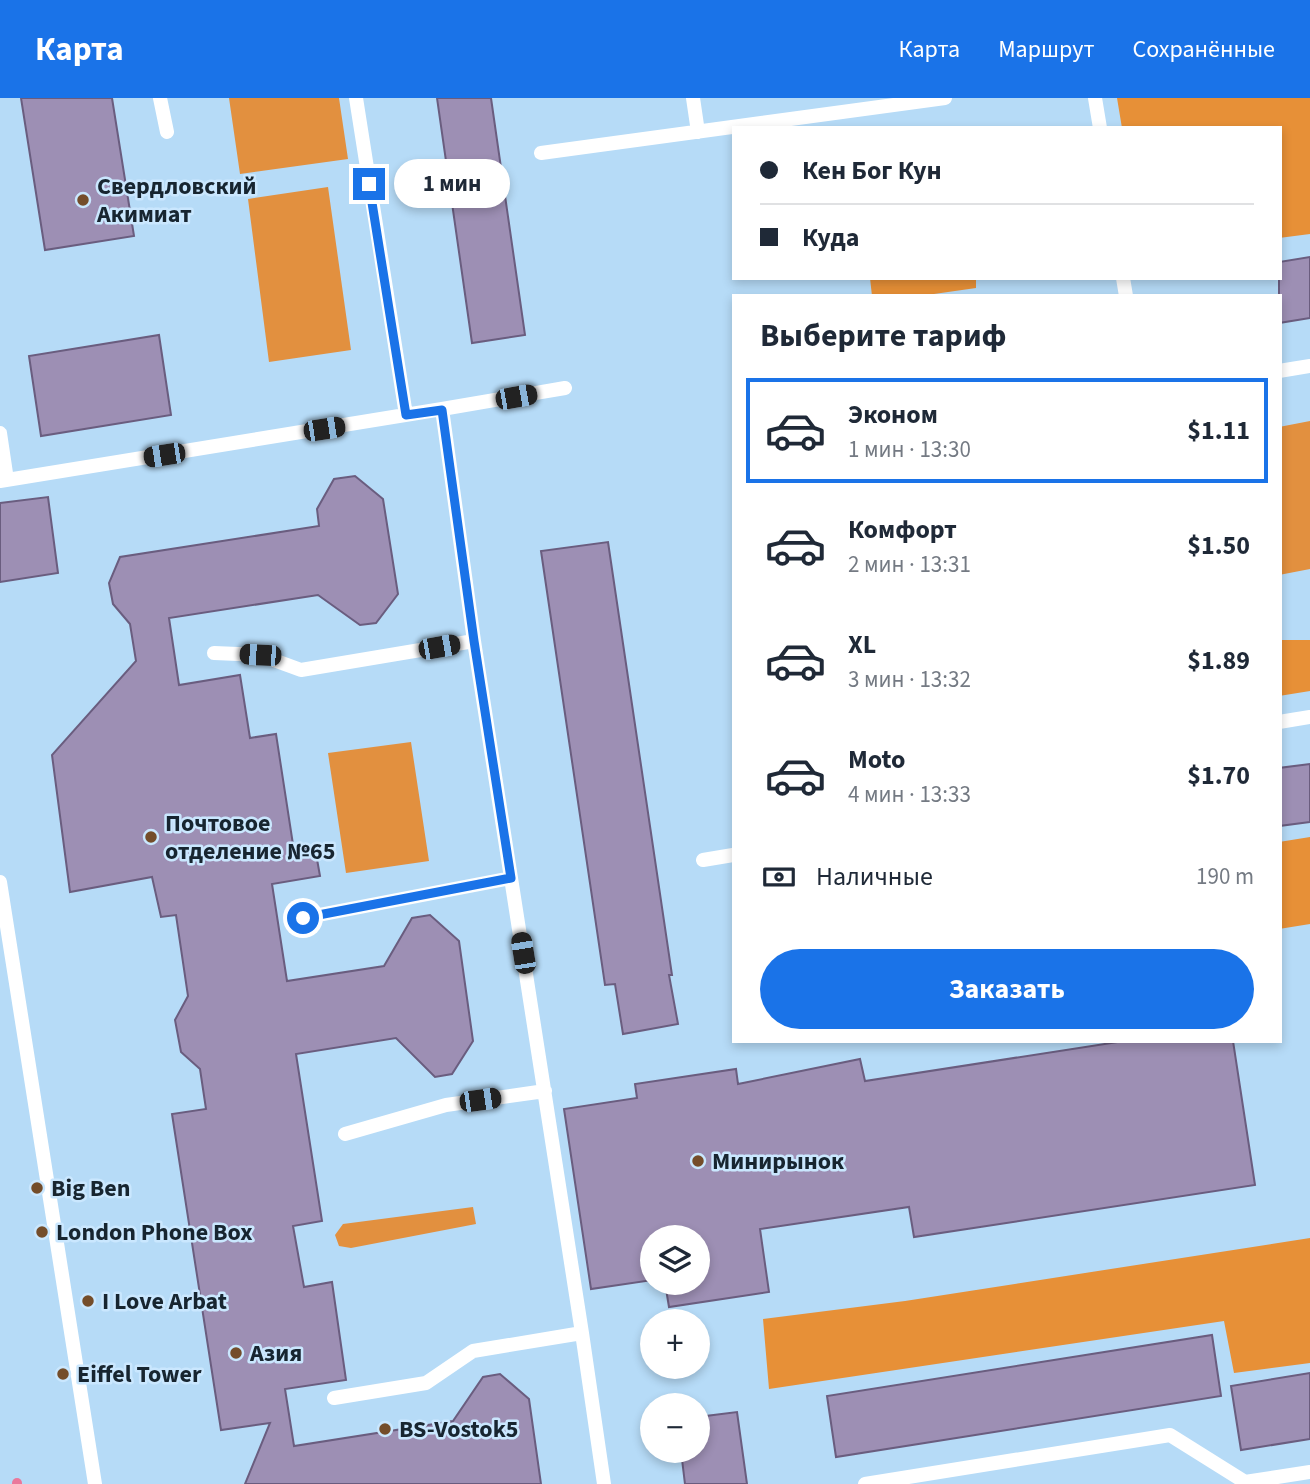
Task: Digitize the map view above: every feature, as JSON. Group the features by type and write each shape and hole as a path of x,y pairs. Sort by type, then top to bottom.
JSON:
{"lane":[{"path":"160,98 167,132"},
{"path":"356,98 406,415"},
{"path":"693,98 698,132"},
{"path":"742,126 945,98"},
{"path":"1095,98 1100,126"},
{"path":"541,153 732,127"},
{"path":"1282,371 1310,366"},
{"path":"0,433 4,481 565,388"},
{"path":"442,410 474,641 604,1484"},
{"path":"214,653 260,655 301,670 474,641"},
{"path":"1282,722 1310,717"},
{"path":"703,860 732,855"},
{"path":"303,918 511,878"},
{"path":"0,882 95,1484"},
{"path":"345,1134 446,1105 545,1091"},
{"path":"334,1398 426,1383 473,1350 582,1333"},
{"path":"865,1484 1170,1434 1245,1482 1310,1472"}],"shaded area":[{"path":"229,98 339,98 348,159 240,174"},
{"path":"1117,98 1310,98 1310,234 1282,238 1282,126 1122,126"},
{"path":"328,187 351,350 269,362 248,199"},
{"path":"870,280 976,280 976,288 934,294 872,294"},
{"path":"1310,421 1310,569 1282,574 1282,426"},
{"path":"1282,640 1310,640 1310,691 1282,696"},
{"path":"411,742 429,861 346,873 328,753"},
{"path":"1310,837 1310,924 1282,929 1282,842"},
{"path":"473,1207 476,1224 351,1248 339,1246 335,1235 343,1224"},
{"path":"1310,1238 1310,1363 1234,1373 1224,1321 769,1389 763,1319 905,1301"}],"building":[{"name":"Свердловский Акимиат","path":"21,98 112,98 134,236 45,250"},
{"path":"437,98 491,98 525,335 472,343"},
{"path":"1310,257 1310,318 1282,323 1279,280 1282,280 1282,262"},
{"path":"159,335 171,415 41,436 29,356"},
{"path":"355,476 383,499 398,594 376,623 360,625 318,595 169,618 179,685 240,675 250,738 276,734 294,851 315,848 320,876 272,884 287,981 384,966 412,918 430,915 459,941 473,1041 452,1074 435,1077 396,1038 296,1054 322,1221 293,1226 304,1287 332,1282 346,1380 285,1389 294,1446 453,1421 483,1377 500,1374 529,1399 541,1484 245,1484 270,1423 221,1430 172,1114 206,1109 200,1069 181,1052 175,1020 188,996 176,915 161,917 152,877 70,892 52,755 136,661 130,624 113,604 109,583 120,557 319,526 317,509 334,479"},
{"path":"48,497 58,573 0,582 0,503"},
{"path":"608,542 678,1024 623,1034 615,984 605,985 541,551"},
{"path":"1310,764 1310,822 1282,826 1282,768"},
{"path":"1111,1043 1233,1043 1255,1185 914,1237 909,1207 760,1229 769,1292 669,1307 667,1295 710,1295 710,1225 640,1225 640,1282 591,1289 564,1109 637,1098 635,1084 736,1069 738,1084 860,1059 865,1081"},
{"path":"1212,1335 1221,1396 836,1457 827,1396"},
{"path":"1310,1373 1310,1439 1241,1450 1231,1386"},
{"path":"737,1412 747,1484 685,1484 682,1463 710,1463 710,1415"}],"place":[{"name":"Свердловский Акимиат","path":"83,200"},
{"name":"Почтовое отделение №65","path":"151,837"},
{"name":"Минирынок","path":"698,1161"},
{"name":"Big Ben","path":"37,1188"},
{"name":"London Phone Box","path":"42,1232"},
{"name":"I Love Arbat","path":"88,1301"},
{"name":"Азия","path":"236,1353"},
{"name":"Eiffel Tower","path":"63,1374"},
{"name":"BS-Vostok5","path":"385,1429"}],"route":[{"path":"303,918 511,878 442,410 406,415 369,184"}]}
